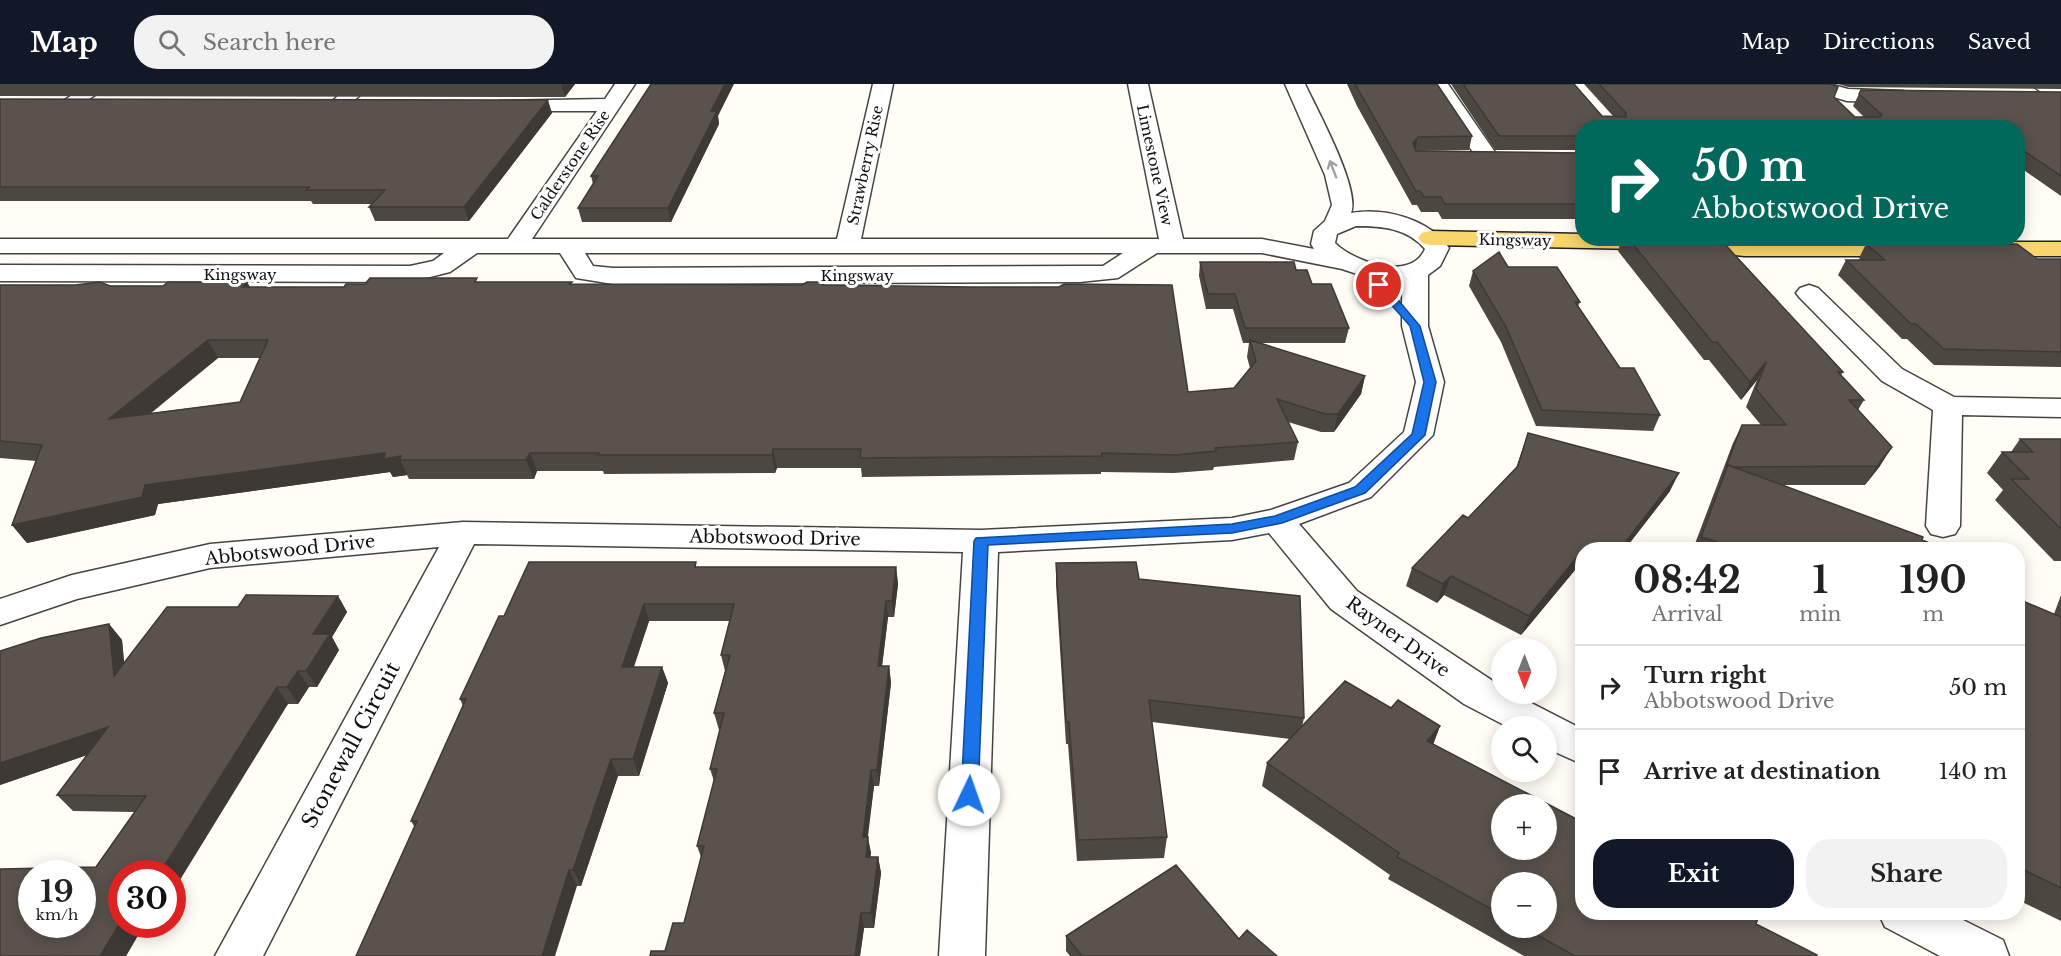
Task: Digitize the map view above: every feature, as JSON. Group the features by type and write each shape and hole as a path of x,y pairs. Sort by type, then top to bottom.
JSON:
{"main road":[{"name":"Kingsway","path":"1427,256 1513,251 1586,251 1701,257 1744,249 2061,249"}],"street":[{"path":"69,104 101,84"},
{"path":"338,105 362,84"},
{"name":"Calderstone Rise","path":"514,246 625,84"},
{"name":"Strawberry Rise","path":"848,246 883,84"},
{"name":"Limestone View","path":"1138,84 1163,246"},
{"path":"1295,84 1315,110 1358,180"},
{"path":"1311,84 1315,110 1341,191 1343,205 1323,244 1329,253 1342,262"},
{"path":"1438,84 1488,158"},
{"path":"1810,84 1847,105 1918,97"},
{"path":"2034,90 2061,96"},
{"path":"46,104 104,105"},
{"path":"314,105 362,105"},
{"path":"492,105 611,105"},
{"path":"1467,158 1512,158"},
{"name":"Kingsway","path":"1262,246 1331,228 1373,210 1414,228 1427,256"},
{"name":"Kingsway","path":"0,224 272,225 357,246"},
{"name":"Kingsway","path":"0,246 1262,246 1342,262 1367,271"},
{"name":"Kingsway","path":"0,273 410,274 441,267 472,246"},
{"name":"Kingsway","path":"568,246 585,273 624,276 1109,273 1163,246"},
{"path":"1367,271 1391,274 1427,256"},
{"name":"Abbotswood Drive","path":"0,612 72,588 210,556 463,533 981,541 1232,529 1277,520 1360,490 1418,435 1430,382 1415,326 1427,256"},
{"name":"Abbotswood Drive","path":"1367,271 1415,326"},
{"path":"1809,293 1892,375 1948,406 2061,408"},
{"path":"1943,526 1948,406"},
{"name":"Rayner Drive","path":"1277,520 1344,600 1478,693 1522,716"},
{"name":"Stonewall Circuit","path":"238,956 463,533"},
{"path":"962,956 981,541"},
{"path":"1557,734 1575,744"},
{"path":"1916,920 1986,956"}],"building":[{"path":"651,84 725,84 711,111 717,111 668,208 578,208 598,176 591,176"},
{"path":"1355,84 1437,84 1472,136 1418,137 1413,143 1416,151 1575,153 1575,204 1445,204 1441,197 1424,197 1420,191 1416,191"},
{"path":"1463,84 1574,84 1602,116 1626,117 1626,113 1599,84 1830,84 1838,87 1834,97 1855,117 1880,117 1882,115 1859,94 1861,90 2061,92 2061,176 2025,152 2025,120 1575,120 1575,136 1499,136"},
{"path":"0,99 548,100 464,207 369,207 385,190 306,190 309,187 0,187"},
{"path":"1634,246 1726,246 1843,372 1838,372 1864,400 1849,400 1892,447 1877,466 1734,467 1728,465 1726,467 1742,425 1786,425 1756,389 1766,362 1750,382 1717,342 1712,342"},
{"path":"1868,246 2020,246 2037,259 2061,259 2061,352 1944,349 1916,324 1911,324 1846,260 1885,260"},
{"path":"1499,252 1508,267 1557,267 1580,302 1575,302 1620,368 1634,368 1660,415 1542,410 1506,327 1473,271"},
{"path":"1200,262 1294,262 1296,270 1307,270 1312,284 1331,284 1349,328 1245,328 1235,294 1208,294"},
{"path":"370,278 477,278 475,282 572,282 570,284 802,285 807,282 819,282 824,285 971,287 1059,287 1064,284 1172,285 1188,392 1234,388 1256,361 1250,340 1365,376 1338,414 1325,414 1277,399 1298,442 1215,448 1216,451 1176,455 1102,453 1102,456 860,458 861,449 773,449 772,455 530,453 526,460 400,460 401,456 384,459 385,453 145,485 142,497 12,525 42,445 0,441 0,285 75,285 100,282 110,286 163,286 168,282 247,282 242,287 344,287 346,284 365,284","holes":["208,340 268,340 240,402 109,419"]},
{"path":"1528,433 1679,473 1625,542 1575,542 1575,560 1529,616 1451,576 1443,584 1412,568 1463,515 1468,518 1518,466"},
{"path":"2020,439 2061,439 2061,529 2011,479 2029,479 2002,452 2033,452"},
{"path":"1728,465 1923,537 1922,540 1927,542 1717,542 1701,537"},
{"path":"529,562 696,562 695,567 896,567 892,601 886,601 878,666 889,666 877,770 871,770 863,837 868,837 866,857 878,857 871,913 861,913 855,956 650,956 651,951 665,951 673,923 684,923 704,846 697,846 717,769 710,769 724,713 714,713 730,655 721,655 734,604 644,604 622,667 662,667 633,759 611,759 573,870 569,870 542,956 356,956 417,821 411,821 466,699 460,699 499,616 504,616"},
{"path":"1136,562 1139,579 1300,596 1304,718 1149,700 1167,837 1078,840 1069,722 1066,722 1056,563"},
{"path":"246,595 338,596 313,634 330,634 306,671 298,671 287,687 277,687 168,860 108,860 108,938 111,938 100,956 0,956 0,869 18,869 18,938 96,938 96,867 146,796 57,795 108,727 0,763 0,651 41,638 109,624 114,676 167,607 238,607"},
{"path":"2025,602 2061,617 2061,888 2025,870"},
{"path":"1345,681 1391,708 1398,700 1440,726 1427,741 1491,774 1491,782 1505,782 1528,794 1491,794 1491,860 1557,860 1557,809 1575,818 1575,920 1757,920 1756,924 1817,955 1575,956 1543,938 1557,938 1557,872 1491,872 1491,909 1397,857 1399,853 1267,763"},
{"path":"1176,865 1239,939 1247,930 1277,956 1082,956 1066,936"}],"route":[{"path":"969,795 981,541 1232,529 1277,520 1360,490 1418,435 1430,382 1415,326 1379,285"}]}
